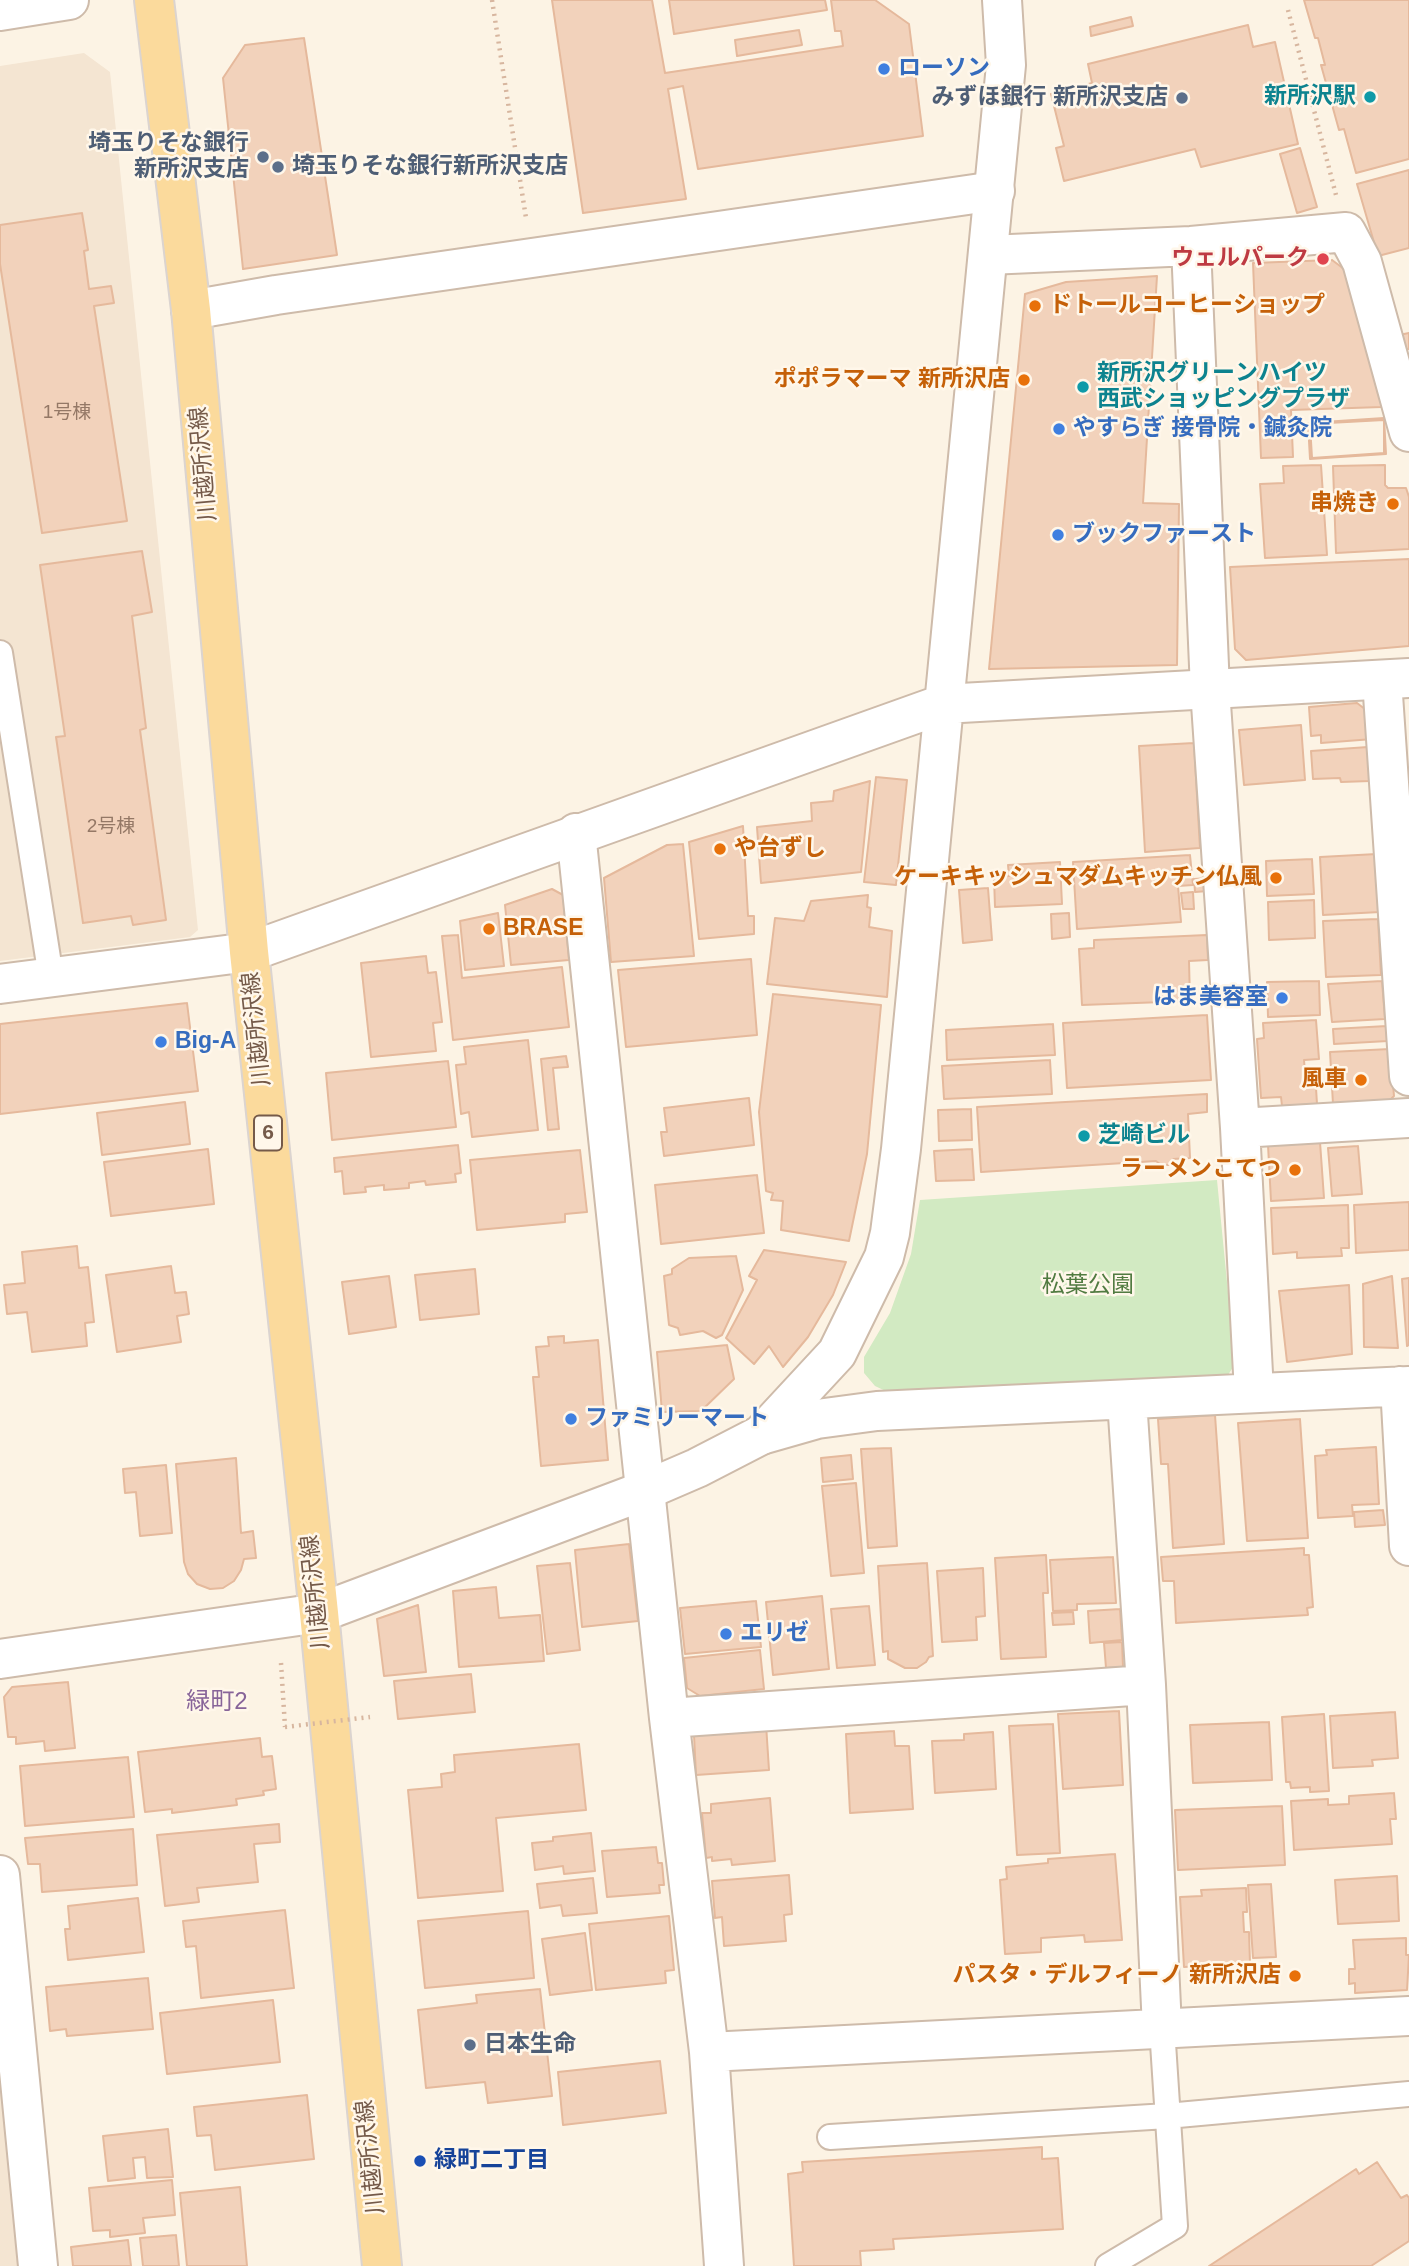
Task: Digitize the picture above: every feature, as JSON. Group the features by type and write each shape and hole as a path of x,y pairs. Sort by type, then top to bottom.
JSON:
{"main road":[{"name":"川越所沢線","path":"154,0 191,310 248,952 319,1614 382,2266"}],"street":[{"path":"0,10 69,0"},
{"path":"761,1435 837,1353 884,1257 890,1233 901,1149 995,191 1006,65 1002,0"},
{"path":"191,310 532,257 995,191"},
{"path":"988,256 1191,246 1346,232 1362,262 1409,432"},
{"path":"1191,246 1210,689 1255,1392"},
{"path":"0,984 248,952 943,704 1396,679 1409,1076"},
{"path":"576,833 670,1718 709,2052 724,2266"},
{"path":"1240,1128 1409,1118"},
{"path":"0,1659 319,1614 646,1490 697,1468 761,1435 817,1419 877,1412 1404,1386 1409,1546"},
{"path":"1127,1400 1146,1685 1162,2028"},
{"path":"670,1718 1146,1685"},
{"path":"0,1875 4,1969 38,2266"},
{"path":"709,2052 1409,2016"}],"lane":[{"path":"0,653 10,778 51,976"},
{"path":"1108,2266 1175,2226 1162,2028"},
{"path":"830,2137 1167,2116 1409,2094"}],"path":[{"path":"492,0 532,257"},
{"path":"1288,10 1346,232"},
{"path":"1310,95 1328,91"},
{"path":"280,1655 285,1727 370,1717"}],"shaded area":[{"path":"84,53 110,72 198,930 190,937 0,961 0,66"},
{"path":"0,2054 21,2266 0,2266"}],"green space":[{"name":"松葉公園","path":"1217,1180 1235,1364 1228,1375 892,1394 875,1386 864,1373 864,1357 890,1313 911,1254 920,1200"}],"building":[{"path":"552,0 652,0 665,73 843,46 841,31 835,31 831,0 875,0 909,24 923,136 698,169 683,86 668,89 686,199 583,213"},
{"path":"669,0 825,0 827,10 674,34"},
{"name":"新所沢駅","path":"1304,0 1409,0 1409,159 1356,173 1344,129 1339,130 1321,65 1325,65 1318,38 1315,38"},
{"path":"1131,17 1133,26 1091,36 1090,27"},
{"path":"1248,25 1253,47 1275,42 1298,144 1201,167 1195,149 1064,181 1056,148 1064,146 1051,94 1092,83 1088,64"},
{"path":"799,30 802,45 737,56 735,40"},
{"name":"埼玉りそな銀行新所沢支店","path":"304,38 337,255 243,269 223,78 245,45"},
{"path":"1300,148 1317,207 1297,213 1280,154"},
{"path":"1409,170 1409,248 1378,256 1357,184"},
{"path":"82,213 88,250 84,251 89,289 111,286 114,303 94,306 127,521 42,533 0,264 0,225"},
{"path":"1332,260 1344,269 1382,407 1291,410 1293,457 1261,458 1253,263"},
{"name":"新所沢グリーンハイツ 西武ショッピングプラザ","path":"1157,276 1143,503 1179,504 1177,665 989,669 1025,294 1066,282"},
{"path":"1409,333 1409,349 1403,350 1399,335"},
{"path":"1384,418 1386,454 1310,459 1308,423"},
{"path":"1384,420 1384,453 1312,458 1310,424"},
{"path":"1321,465 1327,555 1265,558 1260,484 1284,483 1283,466"},
{"path":"1385,465 1385,485 1388,488 1406,488 1409,497 1409,549 1336,553 1333,466"},
{"path":"142,551 152,612 132,616 146,728 140,730 166,920 133,925 131,916 83,923 56,737 65,736 40,565"},
{"path":"1409,559 1409,646 1246,660 1235,649 1230,567"},
{"path":"1357,703 1370,713 1373,739 1321,743 1321,735 1311,736 1309,707"},
{"path":"1301,725 1305,780 1244,785 1239,730"},
{"path":"1194,743 1200,848 1145,852 1139,746"},
{"path":"1368,747 1370,781 1313,779 1311,751"},
{"path":"876,777 907,780 896,885 864,882"},
{"path":"870,781 861,872 761,883 757,827 812,821 811,803 833,801 834,791"},
{"path":"743,826 748,916 754,916 754,934 699,939 689,842"},
{"path":"683,844 694,956 611,962 604,878 667,845"},
{"path":"1377,854 1380,912 1323,915 1320,857"},
{"path":"1190,855 1193,885 1178,886 1181,922 1077,929 1073,862"},
{"path":"1312,859 1314,894 1267,896 1266,861"},
{"path":"1060,862 1062,904 995,907 994,877 1009,876 1008,865"},
{"path":"1207,878 1208,891 1195,892 1194,879"},
{"path":"988,888 992,940 963,943 959,890"},
{"path":"552,889 563,895 569,960 511,965 505,905"},
{"path":"1193,892 1194,909 1183,909 1181,893"},
{"path":"868,895 867,907 871,908 869,927 892,931 887,997 767,984 775,918 804,921 811,901"},
{"path":"1314,900 1315,938 1269,940 1268,902"},
{"path":"498,913 504,966 465,970 460,921"},
{"path":"1069,913 1070,937 1052,939 1051,914"},
{"path":"1378,919 1381,975 1326,977 1323,921"},
{"path":"458,935 462,978 562,967 569,1027 453,1040 442,936"},
{"path":"1207,935 1208,960 1189,961 1190,1001 1082,1005 1079,949 1094,948 1094,940"},
{"path":"426,956 428,973 436,972 442,1022 433,1023 436,1051 371,1057 361,963"},
{"path":"751,959 757,1035 626,1047 618,970"},
{"path":"1319,981 1320,1015 1268,1017 1267,982"},
{"path":"1382,981 1385,1019 1332,1022 1328,984"},
{"path":"773,994 881,1005 867,1154 849,1241 781,1230 783,1201 771,1200 773,1193 766,1191 759,1112"},
{"path":"187,1003 198,1091 0,1114 0,1024"},
{"path":"1207,1015 1211,1080 1067,1088 1063,1023"},
{"path":"1316,1020 1319,1059 1304,1060 1305,1073 1315,1072 1317,1104 1282,1106 1281,1097 1261,1098 1257,1039 1264,1038 1263,1023"},
{"path":"1053,1024 1055,1055 947,1060 946,1030"},
{"path":"1387,1026 1388,1041 1334,1044 1333,1029"},
{"path":"528,1040 538,1130 472,1137 469,1112 461,1114 456,1065 466,1064 464,1047"},
{"path":"1390,1049 1394,1096 1387,1103 1333,1104 1330,1052"},
{"path":"566,1056 568,1067 553,1068 559,1129 548,1130 541,1059"},
{"path":"1050,1060 1052,1094 944,1099 942,1066"},
{"path":"448,1061 456,1127 332,1140 326,1073"},
{"name":"芝崎ビル","path":"1207,1094 1207,1112 1188,1114 1190,1158 1173,1159 1170,1165 1161,1165 1156,1161 981,1172 977,1107"},
{"path":"749,1098 754,1145 664,1156 661,1132 667,1132 664,1108"},
{"path":"185,1102 190,1144 102,1155 97,1113"},
{"path":"971,1109 972,1140 939,1141 938,1110"},
{"path":"1320,1142 1324,1198 1271,1201 1268,1145"},
{"path":"458,1145 461,1173 455,1174 456,1182 426,1185 425,1181 409,1183 409,1188 384,1190 384,1185 365,1187 366,1192 344,1194 342,1171 335,1172 334,1158"},
{"path":"1358,1146 1362,1194 1332,1196 1328,1148"},
{"path":"208,1149 214,1204 111,1216 104,1162"},
{"path":"972,1149 974,1180 936,1181 934,1151"},
{"path":"580,1150 587,1212 565,1214 565,1222 477,1230 470,1160"},
{"path":"757,1175 764,1233 661,1244 655,1185"},
{"path":"1409,1202 1409,1250 1356,1253 1354,1205"},
{"path":"1348,1205 1349,1248 1341,1248 1342,1256 1297,1258 1297,1252 1273,1254 1271,1208"},
{"path":"77,1246 79,1268 88,1267 94,1322 85,1323 87,1346 32,1352 27,1312 7,1314 4,1285 25,1283 22,1252"},
{"path":"764,1250 846,1262 833,1295 808,1337 783,1367 769,1346 754,1364 726,1338 757,1280 749,1276"},
{"path":"736,1256 743,1290 722,1335 716,1338 703,1331 680,1335 678,1328 669,1325 664,1276 672,1274 672,1269 689,1258"},
{"path":"171,1266 175,1293 186,1292 189,1314 177,1316 181,1342 117,1352 106,1275"},
{"path":"475,1269 479,1314 420,1320 415,1275"},
{"path":"389,1276 396,1327 349,1334 342,1282"},
{"path":"1392,1276 1398,1348 1364,1347 1363,1284"},
{"path":"1409,1278 1409,1345 1407,1346 1402,1279"},
{"path":"1349,1285 1352,1354 1287,1362 1279,1291"},
{"name":"ファミリーマート","path":"564,1336 564,1343 598,1340 608,1460 541,1466 533,1377 539,1377 536,1347 549,1346 548,1337"},
{"path":"727,1345 734,1379 701,1411 662,1412 657,1352"},
{"path":"1215,1415 1224,1544 1173,1548 1168,1464 1161,1464 1158,1419"},
{"path":"1300,1419 1308,1538 1247,1541 1238,1423"},
{"path":"1376,1447 1379,1504 1352,1505 1353,1516 1318,1518 1315,1456 1327,1455 1326,1450"},
{"path":"891,1448 897,1546 868,1548 861,1449"},
{"path":"851,1455 853,1479 823,1482 821,1458"},
{"path":"236,1458 241,1533 253,1531 256,1558 244,1559 234,1581 223,1588 210,1589 197,1584 188,1574 184,1562 176,1464"},
{"path":"166,1465 172,1533 140,1536 136,1492 125,1493 123,1469"},
{"path":"856,1483 864,1573 831,1576 822,1486"},
{"path":"1383,1510 1385,1525 1355,1527 1354,1512"},
{"path":"629,1544 638,1621 582,1627 575,1550"},
{"path":"1304,1548 1304,1555 1309,1555 1313,1607 1307,1608 1308,1615 1176,1623 1174,1581 1163,1581 1161,1557"},
{"path":"1046,1555 1048,1593 1043,1593 1046,1657 1001,1659 995,1558"},
{"path":"1113,1557 1116,1603 1077,1604 1077,1610 1053,1611 1050,1560"},
{"path":"570,1563 580,1650 547,1654 537,1566"},
{"path":"927,1563 933,1656 917,1668 905,1668 888,1659 888,1651 883,1652 878,1566"},
{"path":"983,1568 985,1616 976,1617 977,1640 942,1642 937,1571"},
{"path":"496,1587 499,1618 540,1615 544,1661 459,1667 453,1591"},
{"path":"822,1596 829,1669 773,1675 766,1602"},
{"path":"756,1601 761,1647 685,1654 680,1608"},
{"path":"418,1605 426,1672 384,1676 377,1619"},
{"path":"869,1606 875,1665 837,1668 831,1609"},
{"path":"1120,1609 1122,1640 1090,1643 1088,1611"},
{"path":"1073,1612 1074,1624 1053,1625 1052,1613"},
{"path":"1122,1642 1123,1667 1106,1668 1104,1643"},
{"path":"760,1650 764,1689 700,1696 687,1688 684,1658"},
{"path":"471,1674 475,1712 398,1719 394,1681"},
{"path":"68,1682 75,1748 45,1751 44,1741 16,1744 16,1737 8,1737 4,1697 12,1687"},
{"path":"1119,1711 1123,1785 1063,1789 1058,1714"},
{"path":"1395,1712 1398,1758 1372,1760 1373,1766 1333,1768 1330,1716"},
{"path":"1324,1714 1329,1791 1310,1792 1310,1787 1291,1788 1290,1782 1286,1782 1282,1717"},
{"path":"1269,1722 1272,1780 1193,1783 1190,1725"},
{"path":"766,1724 769,1770 696,1775 694,1735"},
{"path":"1053,1724 1060,1853 1017,1855 1009,1726"},
{"path":"894,1731 895,1746 909,1746 913,1809 850,1813 846,1734"},
{"path":"993,1732 996,1789 935,1793 932,1741 964,1740 964,1734"},
{"path":"260,1738 262,1757 272,1756 276,1789 263,1791 264,1795 236,1799 237,1805 172,1813 172,1809 145,1812 138,1752"},
{"path":"579,1744 586,1810 496,1818 503,1891 418,1898 408,1790 442,1787 441,1774 455,1772 454,1755"},
{"path":"128,1757 134,1817 25,1826 20,1766"},
{"path":"1394,1793 1396,1819 1390,1819 1392,1844 1294,1850 1291,1801 1328,1799 1328,1805 1349,1804 1349,1796"},
{"path":"770,1798 775,1861 732,1865 731,1859 712,1861 712,1857 706,1858 702,1813 711,1813 711,1804"},
{"path":"1282,1806 1285,1865 1178,1870 1175,1810"},
{"path":"279,1824 280,1842 254,1844 258,1882 197,1888 199,1902 165,1906 157,1835"},
{"path":"133,1829 137,1885 42,1892 40,1864 28,1864 25,1838"},
{"path":"591,1833 595,1871 564,1874 563,1866 535,1870 532,1843 553,1841 553,1837"},
{"path":"656,1847 658,1863 662,1863 664,1885 659,1885 660,1893 607,1897 602,1851"},
{"path":"1115,1854 1122,1940 1085,1942 1084,1935 1041,1938 1041,1952 1005,1954 1000,1880 1007,1879 1006,1867 1048,1863 1048,1859"},
{"path":"789,1875 792,1914 784,1915 786,1941 724,1946 722,1917 715,1918 712,1881"},
{"path":"1397,1876 1399,1921 1338,1924 1335,1880"},
{"path":"593,1878 597,1913 563,1916 561,1905 540,1908 537,1884"},
{"path":"1271,1884 1276,1957 1253,1958 1248,1885"},
{"path":"1246,1888 1244,1932 1249,1932 1250,1963 1184,1967 1180,1897 1202,1896 1201,1890"},
{"path":"138,1898 144,1952 68,1960 65,1929 70,1929 68,1906"},
{"path":"285,1910 294,1988 201,1998 196,1946 186,1947 183,1921"},
{"path":"528,1911 534,1978 425,1988 418,1921"},
{"path":"669,1916 674,1970 665,1971 666,1983 596,1990 589,1924"},
{"path":"585,1933 592,1990 550,1995 542,1939"},
{"path":"1406,1938 1406,1955 1409,1955 1407,1990 1355,1993 1355,1983 1349,1984 1349,1969 1355,1969 1353,1940"},
{"path":"148,1978 153,2029 67,2036 66,2029 50,2031 46,1987"},
{"path":"540,1989 552,2096 488,2103 485,2082 426,2088 418,2010 477,2003 476,1995"},
{"path":"273,2000 280,2062 167,2074 160,2013"},
{"path":"660,2061 666,2113 563,2125 558,2072"},
{"path":"307,2095 314,2159 215,2170 211,2135 197,2136 194,2107"},
{"path":"168,2129 173,2177 147,2178 145,2157 133,2158 135,2178 108,2181 103,2136"},
{"path":"1042,2147 1042,2159 1058,2158 1063,2229 893,2239 894,2249 860,2251 861,2266 794,2266 788,2174 803,2172 802,2162"},
{"path":"1377,2162 1401,2198 1407,2195 1409,2198 1409,2241 1371,2266 1209,2266 1356,2169 1359,2174"},
{"path":"172,2180 175,2215 143,2218 145,2233 110,2237 110,2230 93,2231 89,2188"},
{"path":"240,2187 247,2266 187,2266 180,2193"},
{"path":"176,2235 179,2266 143,2266 140,2238"},
{"path":"128,2240 131,2266 73,2266 71,2247"}],"place":[{"name":"ローソン","path":"884,69"},
{"name":"新所沢駅","path":"1370,97"},
{"name":"みずほ銀行 新所沢支店","path":"1182,98"},
{"name":"埼玉りそな銀行 新所沢支店","path":"263,157"},
{"name":"埼玉りそな銀行新所沢支店","path":"278,167"},
{"name":"ウェルパーク","path":"1323,259"},
{"name":"ドトールコーヒーショップ","path":"1035,306"},
{"name":"ポポラマーマ 新所沢店","path":"1024,380"},
{"name":"新所沢グリーンハイツ 西武ショッピングプラザ","path":"1083,387"},
{"name":"やすらぎ 接骨院・鍼灸院","path":"1059,429"},
{"name":"串焼き","path":"1393,504"},
{"name":"ブックファースト","path":"1058,535"},
{"name":"や台ずし","path":"720,849"},
{"name":"ケーキキッシュマダムキッチン仏風","path":"1276,878"},
{"name":"BRASE","path":"489,929"},
{"name":"はま美容室","path":"1282,998"},
{"name":"Big-A","path":"161,1042"},
{"name":"風車","path":"1361,1080"},
{"name":"芝崎ビル","path":"1084,1136"},
{"name":"ラーメンこてつ","path":"1295,1170"},
{"name":"ファミリーマート","path":"571,1419"},
{"name":"エリゼ","path":"726,1634"},
{"name":"パスタ・デルフィーノ 新所沢店","path":"1295,1976"},
{"name":"日本生命","path":"470,2045"},
{"name":"緑町二丁目","path":"420,2161"}],"district":[{"name":"緑町2","path":"217,1702"}]}
